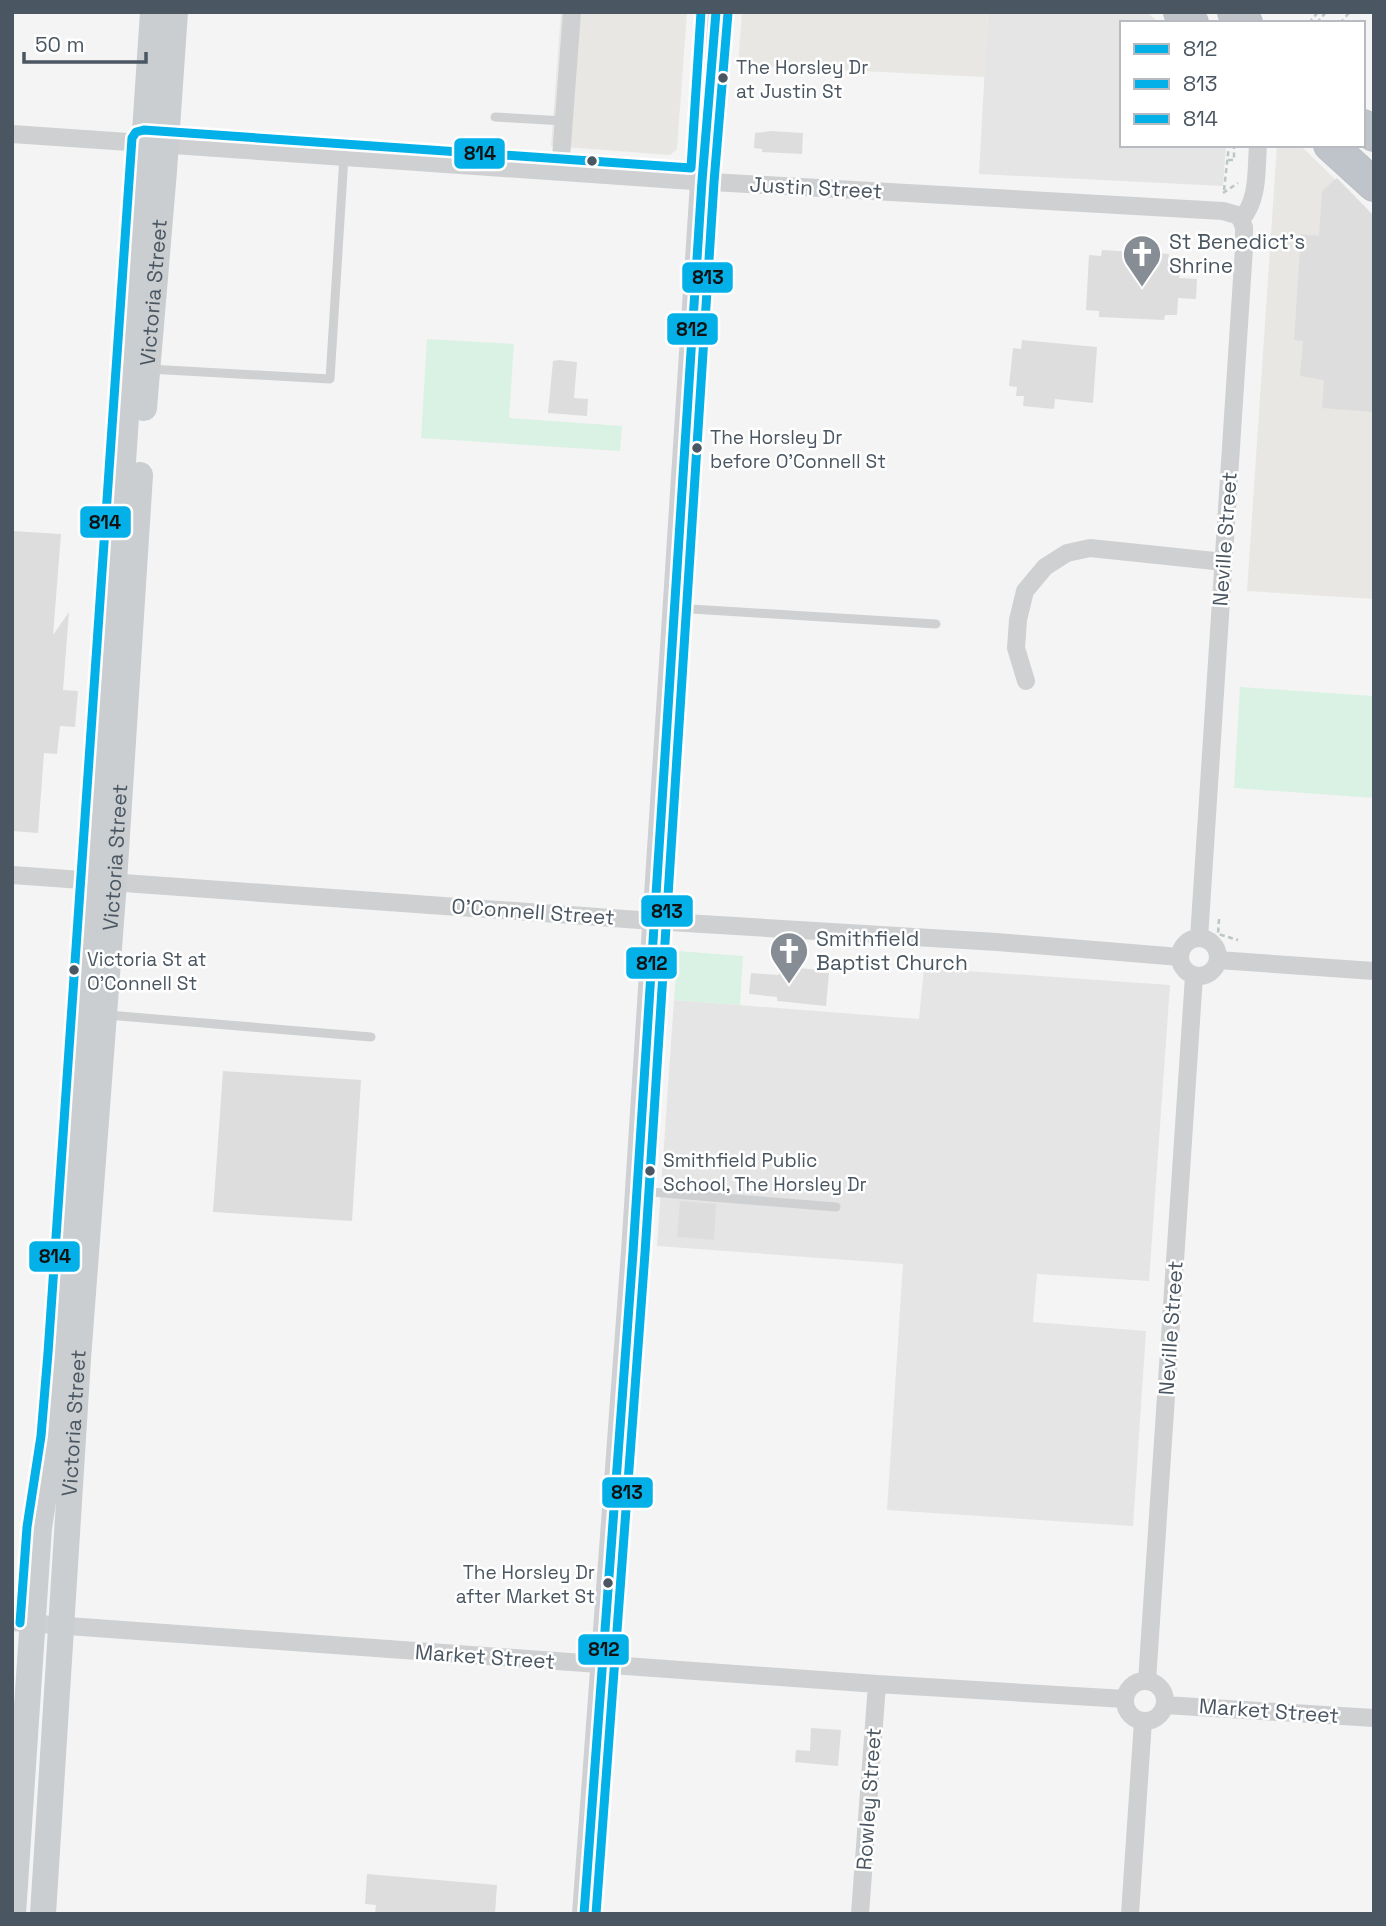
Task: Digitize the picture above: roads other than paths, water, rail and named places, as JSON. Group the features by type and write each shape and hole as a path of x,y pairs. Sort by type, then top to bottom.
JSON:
{"highway":[{"path":"1332,147 1374,186"}],"main road":[{"name":"Victoria Street","path":"13,1914 22,1623 53,1437 148,369 155,143 153,12"},
{"name":"Victoria Street","path":"43,1914 103,1014 102,881 122,465 155,143 175,12"},
{"path":"584,1914 637,1191 714,18"}],"street":[{"path":"560,172 572,12"},
{"name":"Justin Street","path":"12,134 560,172 1223,211 1237,215 1241,220"},
{"name":"Neville Street","path":"1199,938 1244,248 1244,227 1241,220 1250,210 1254,197 1249,147"},
{"path":"1026,681 1016,648 1017,620 1026,591 1045,567 1068,553 1090,548 1224,562"},
{"name":"O'Connell Street","path":"12,875 653,921 997,942 1180,957"},
{"path":"1199,938 1212,944 1218,960 1211,972 1194,975 1186,971 1180,957 1184,945 1199,938"},
{"path":"1218,960 1374,971"},
{"name":"Neville Street","path":"1147,1681 1194,975"},
{"name":"Market Street","path":"22,1623 1125,1699"},
{"path":"1147,1681 1160,1687 1165,1705 1157,1717 1143,1721 1130,1714 1125,1707 1125,1699 1132,1685 1147,1681"},
{"name":"Rowley Street","path":"860,1914 877,1684"},
{"name":"Market Street","path":"1165,1705 1374,1718"},
{"path":"1130,1914 1143,1721"}],"lane":[{"path":"495,117 564,121"},
{"path":"148,369 330,379 344,156"},
{"path":"674,608 936,624"},
{"path":"103,1014 371,1037"},
{"path":"637,1191 835,1207"}],"place":[{"name":"The Horsley Dr at Justin St","path":"723,78"},
{"name":"St Benedict's Shrine","path":"1142,288"},
{"name":"The Horsley Dr before O'Connell St","path":"697,448"},
{"name":"Victoria St at O'Connell St","path":"74,970"},
{"name":"Smithfield Baptist Church","path":"789,985"},
{"name":"Smithfield Public School, The Horsley Dr","path":"650,1171"},
{"name":"The Horsley Dr after Market St","path":"608,1583"}]}
